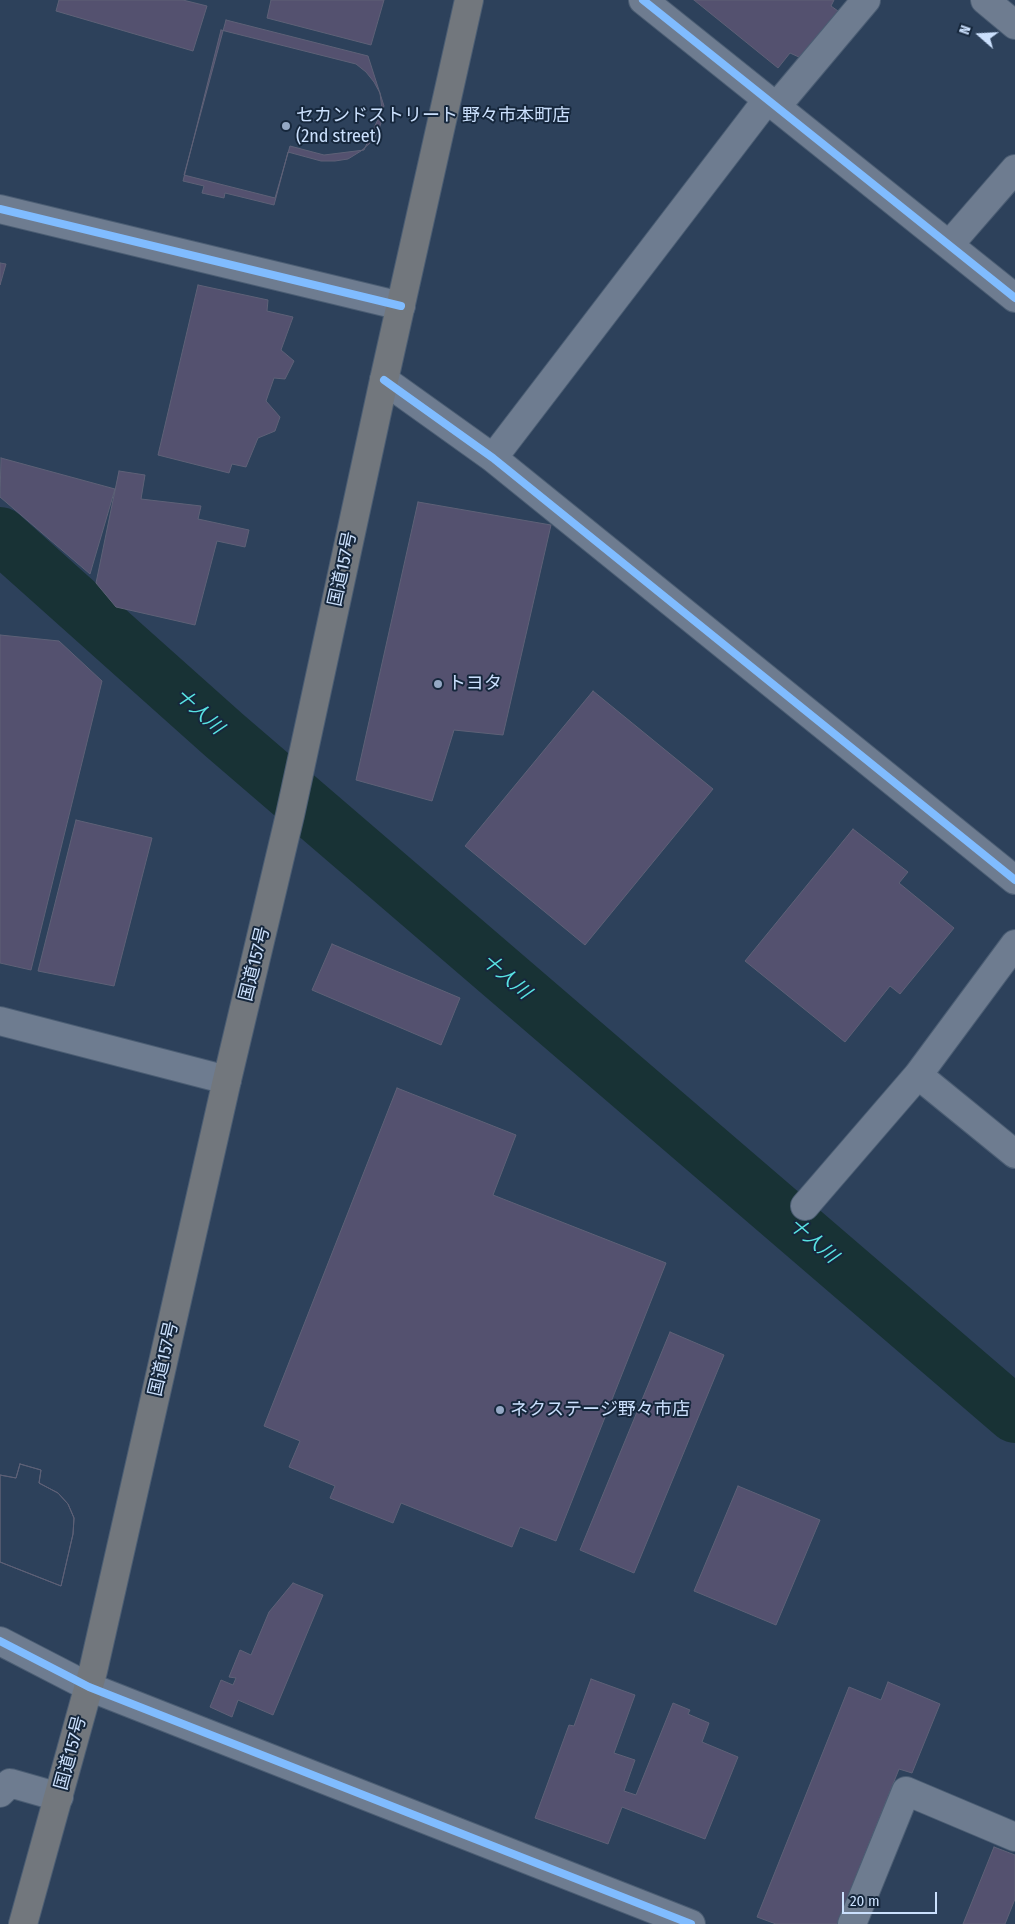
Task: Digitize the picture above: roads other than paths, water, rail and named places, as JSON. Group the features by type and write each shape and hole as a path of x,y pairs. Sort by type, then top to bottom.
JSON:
{"highway":[{"name":"国道157号","path":"23,1924 89,1686 227,1080 290,815 384,380 469,0"}],"street":[{"path":"643,0 1015,298"},
{"path":"493,458 771,103 866,0"},
{"path":"985,0 1015,25"},
{"path":"948,245 1015,169"},
{"path":"0,208 401,306"},
{"path":"384,380 493,458 1015,880"},
{"path":"805,1206 918,1075 1015,944"},
{"path":"0,1021 227,1080"},
{"path":"918,1075 1015,1154"},
{"path":"0,1641 89,1686 691,1924"},
{"path":"3,1785 59,1797"},
{"path":"852,1924 906,1791 1015,1837"}],"waterway":[{"name":"十人川","path":"0,535 224,735 1015,1415"}],"place":[{"name":"セカンドストリート 野々市本町店 (2nd street)","path":"286,126"},
{"name":"トヨタ","path":"438,684"},
{"name":"ネクステージ野々市店","path":"500,1410"}]}
